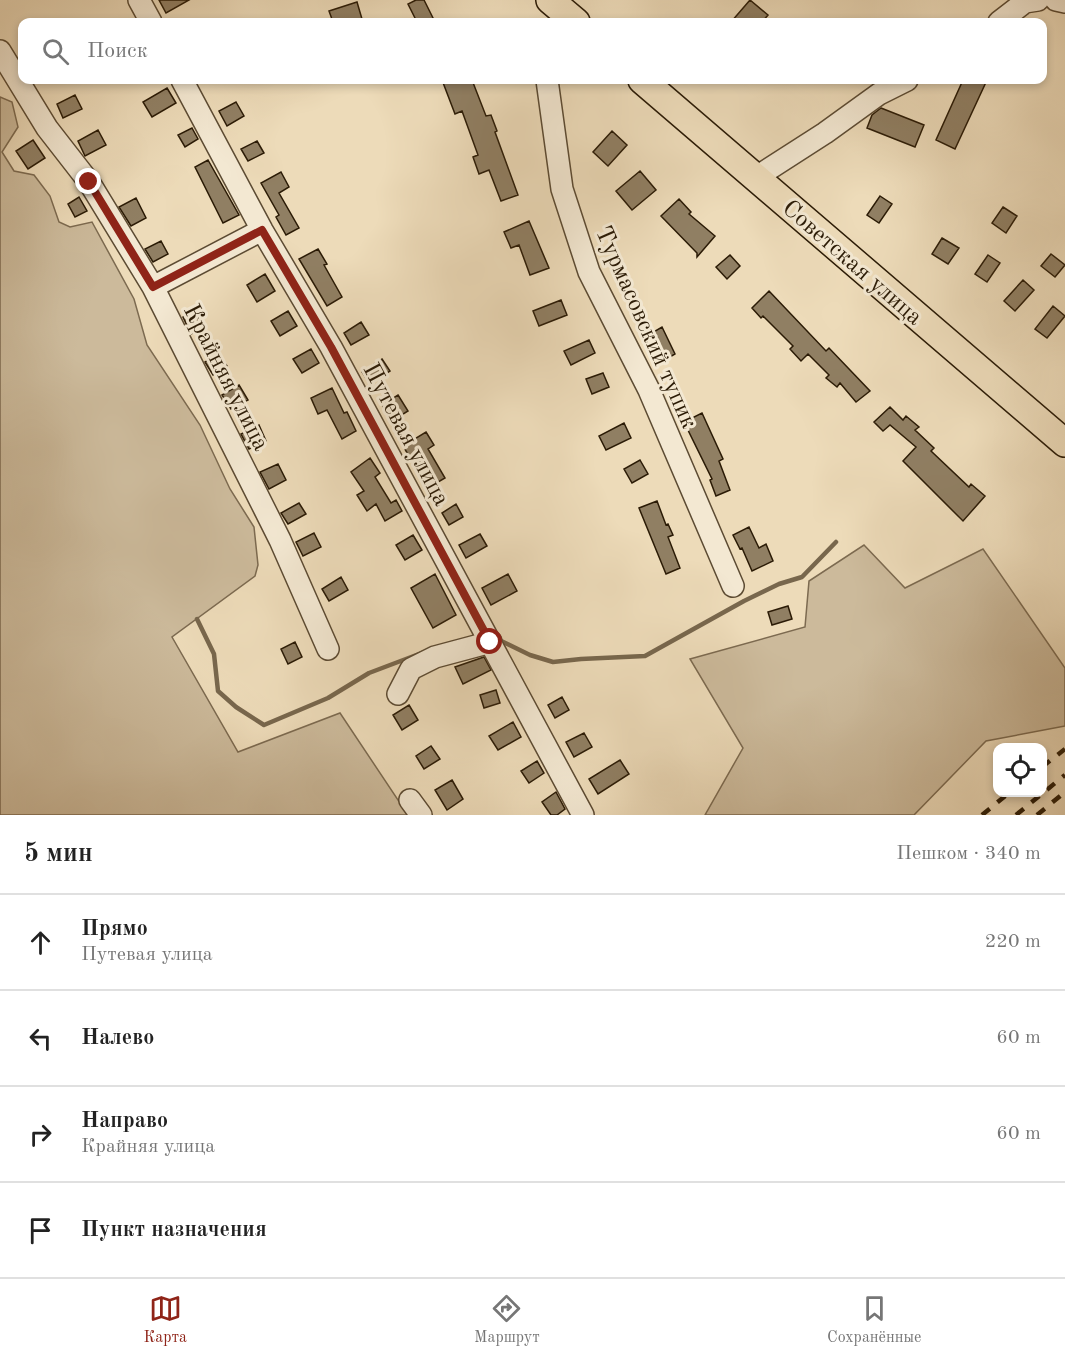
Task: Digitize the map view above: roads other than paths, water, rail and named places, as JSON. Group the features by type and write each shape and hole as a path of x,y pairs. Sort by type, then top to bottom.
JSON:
{"main road":[{"name":"Советская улица","path":"647,84 1065,443"}],"street":[{"path":"139,0 149,18"},
{"path":"1004,18 1025,2 1038,0"},
{"path":"1056,0 1065,2"},
{"name":"Крайняя улица","path":"0,51 18,81"},
{"name":"Крайняя улица","path":"20,84 46,128 89,182 153,287 280,540 328,649"},
{"name":"Путевая улица","path":"184,84 262,230 331,347 584,815"},
{"name":"Турмасовский тупик","path":"548,84 562,189 589,272 649,390 733,586"},
{"path":"755,178 825,133 879,93 898,84"},
{"path":"153,287 262,230"},
{"path":"398,693 411,669 435,657 488,638"}],"waterway":[{"path":"497,639 530,655 553,662 645,656 744,601 779,584 802,577 836,542"},
{"path":"197,619 214,654 218,691 236,707 264,725 328,698 369,673 427,651"}],"railway":[{"path":"1047,763 1065,749"},
{"path":"1016,815 1065,775"},
{"path":"1037,815 1065,792"},
{"path":"982,815 1004,797"}]}
